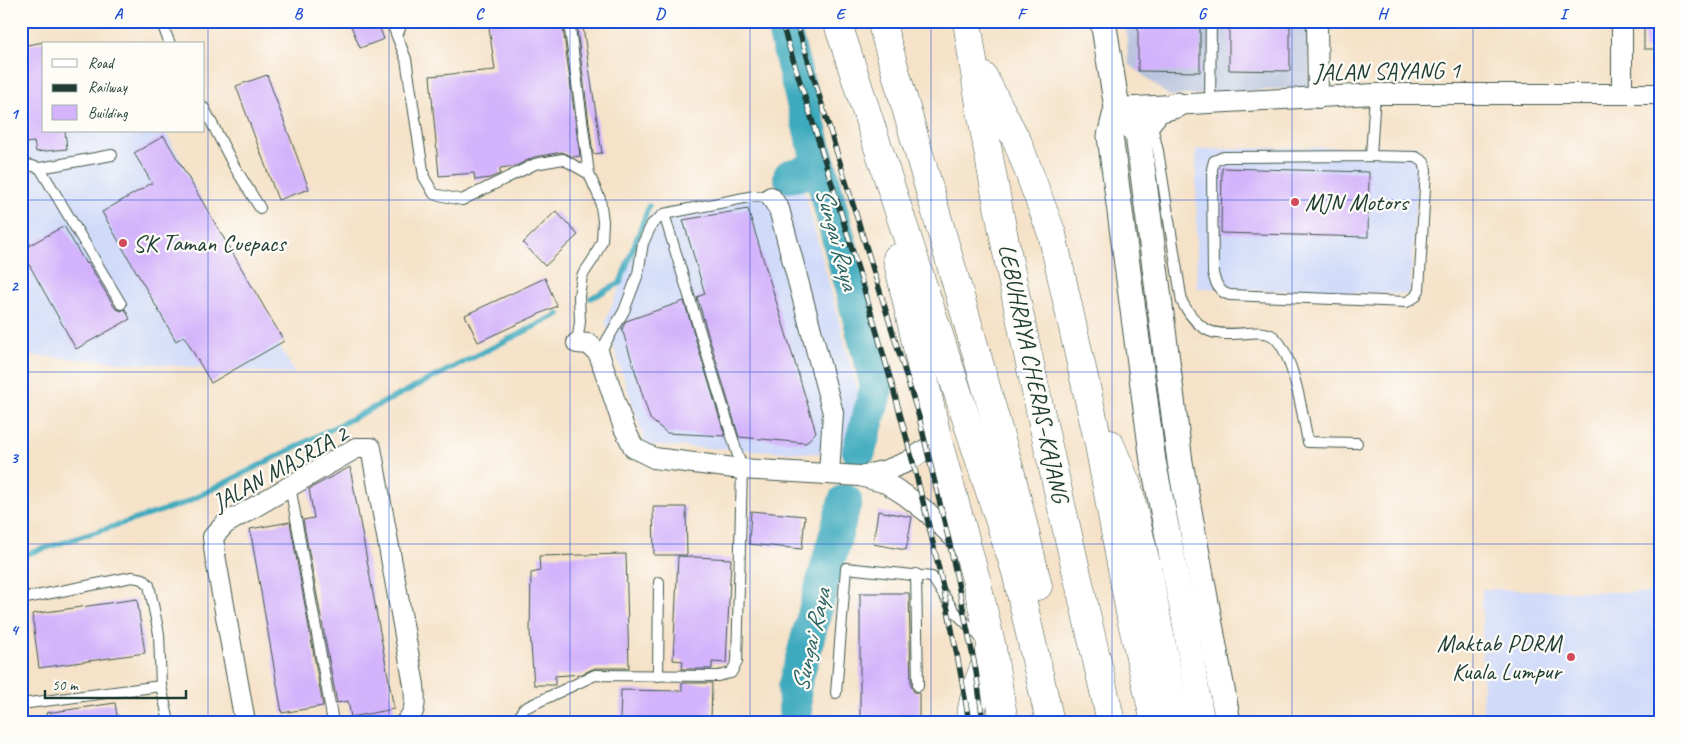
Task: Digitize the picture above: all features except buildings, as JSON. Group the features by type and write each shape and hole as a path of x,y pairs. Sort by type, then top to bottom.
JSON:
{"highway":[{"path":"837,21 1016,572 1050,722"},
{"path":"881,21 1011,474 1069,722"},
{"name":"LEBUHRAYA CHERAS–KAJANG","path":"967,21 990,167 1047,440 1111,722"},
{"path":"972,54 1018,143 1052,234 1099,445 1132,618 1155,722"},
{"path":"894,198 897,259 938,442 969,552 992,648 1004,722"},
{"path":"1086,385 1128,487 1149,576 1176,722"},
{"path":"969,722 977,686 992,648"}],"street":[{"path":"1102,21 1117,108 1110,136 1152,451 1202,722"},
{"path":"1317,21 1318,98"},
{"path":"1622,21 1622,94"},
{"name":"JALAN SAYANG 1","path":"1117,108 1375,94 1660,94"},
{"path":"1177,105 1158,110 1144,127 1180,462 1228,722"},
{"path":"1117,108 1144,127"},
{"path":"771,196 780,209 833,413 829,473"},
{"path":"578,343 589,344 599,354 624,428 634,448 654,458 742,469 860,476 886,483 927,512 969,552"},
{"path":"860,476 887,470 907,462 938,442"},
{"name":"JALAN MASRIA 2","path":"245,722 214,555 213,537 225,524 356,448 371,448 414,685 415,706 411,717 406,722"}],"lane":[{"path":"161,21 169,42"},
{"path":"391,21 406,59 424,177 434,194 462,200 535,164 563,159 588,174"},
{"path":"398,36 404,21"},
{"path":"569,21 588,174 600,199 603,221 602,241 582,276 578,296 580,322 578,343"},
{"path":"1210,103 1211,21"},
{"path":"1371,156 1375,94"},
{"path":"205,110 234,166 260,208"},
{"path":"1144,127 1158,151 1182,302 1191,317 1204,329 1222,335 1254,332 1271,335 1284,350 1294,377 1308,442 1358,442"},
{"path":"21,163 40,168 112,155"},
{"path":"1371,156 1416,157 1424,162 1426,170 1420,290 1415,297 1406,302 1230,295 1225,294 1220,289 1214,280 1213,272 1212,169 1214,161 1223,157 1371,156"},
{"path":"40,168 121,304"},
{"path":"599,354 624,311 638,274 643,244 652,224 664,214 754,196 771,196"},
{"path":"517,722 523,709 595,676 718,676 731,673 737,662 742,469 664,214"},
{"path":"290,486 333,722"},
{"path":"836,693 846,568 932,577 954,611 992,648"},
{"path":"916,574 918,686"},
{"path":"21,600 132,577 143,579 149,585 159,634 161,686 169,722"},
{"path":"658,676 659,582"},
{"path":"21,704 161,686"}],"shaded area":[{"path":"1126,21 1309,21 1309,87 1169,96 1128,63"},
{"name":"SK Taman Cuepacs","path":"21,107 42,129 42,132 166,132 295,374 21,355"},
{"path":"1419,146 1410,294 1197,288 1196,149"},
{"path":"803,186 860,400 848,455 646,445 605,321 653,212"},
{"name":"Maktab PDRM Kuala Lumpur","path":"1482,589 1660,593 1660,722 1483,722"}],"waterway":[{"name":"Sungai Raya","path":"783,26 877,386 859,451"},
{"path":"790,176 820,169"},
{"path":"591,298 620,283 649,206"},
{"path":"21,556 183,504 559,314"},
{"name":"Sungai Raya","path":"796,722 794,688 845,501"}],"railway":[{"path":"781,21 862,281 911,456 953,633 969,722"},
{"path":"796,21 919,417 950,545 976,671 983,722"}],"place":[{"name":"MJN Motors","path":"1295,202"},
{"name":"SK Taman Cuepacs","path":"123,243"},
{"name":"Maktab PDRM Kuala Lumpur","path":"1571,657"}]}
